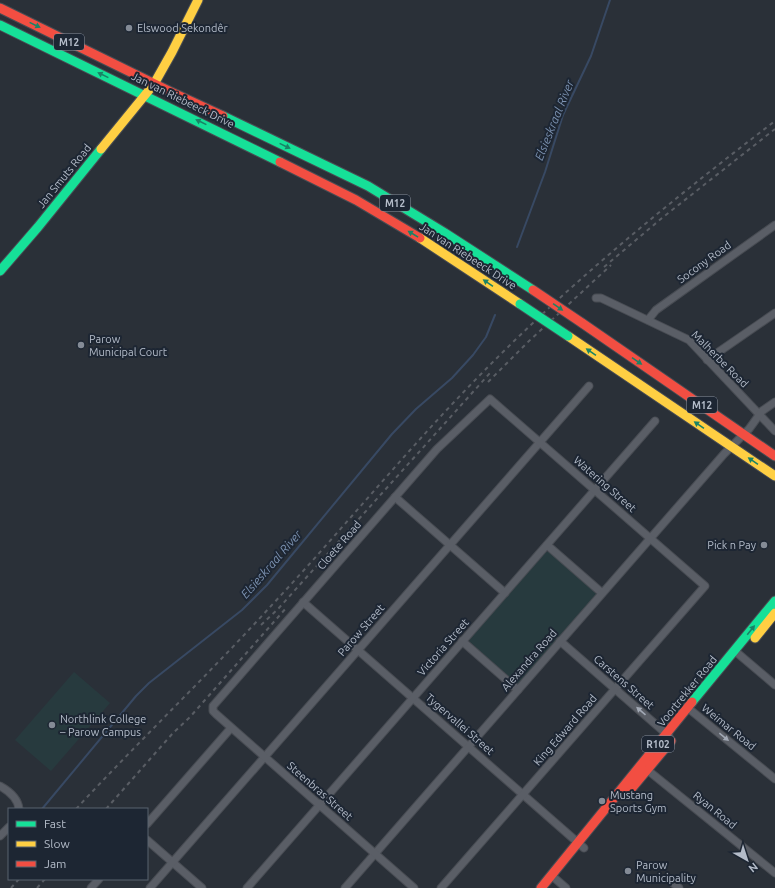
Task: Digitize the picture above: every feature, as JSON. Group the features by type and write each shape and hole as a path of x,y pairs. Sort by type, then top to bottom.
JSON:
{"main road":[{"name":"Jan Smuts Road","path":"0,271 38,227 154,84 198,0"},
{"name":"Jan van Riebeeck Drive","path":"0,8 154,84 250,128 368,186 534,290 775,456"},
{"name":"Jan van Riebeeck Drive","path":"0,24 356,200 433,245 775,476"},
{"name":"Voortrekker Road","path":"737,654 775,601"},
{"name":"Voortrekker Road","path":"540,888 553,878 737,654 775,613"},
{"name":"Voortrekker Road","path":"550,888 553,878"}],"street":[{"name":"Socony Road","path":"648,320 656,310 775,225"},
{"name":"Malherbe Road","path":"596,298 601,298 689,340 775,432"},
{"path":"707,360 775,313"},
{"name":"Parow Street","path":"150,888 589,386"},
{"name":"Watering Street","path":"490,399 705,586"},
{"name":"Cloete Road","path":"213,711 214,704 395,497 438,449 490,399"},
{"name":"Alexandra Road","path":"344,888 602,593 744,434 762,411 775,402"},
{"name":"Victoria Street","path":"247,888 655,421"},
{"path":"395,497 505,593"},
{"path":"546,545 602,593"},
{"name":"King Edward Road","path":"441,888 705,586"},
{"name":"Tygervallei Street","path":"303,602 581,845"},
{"path":"462,641 518,690"},
{"name":"Carstens Street","path":"560,641 670,736"},
{"path":"737,654 775,685"},
{"name":"Weimar Road","path":"691,710 775,779"},
{"name":"Steenbras Street","path":"213,711 414,888"},
{"path":"148,823 231,728"},
{"name":"Ryan Road","path":"644,767 775,873"},
{"path":"0,786 11,794 18,802 19,808"},
{"path":"0,836 8,828"},
{"path":"148,841 202,888"},
{"path":"553,878 566,888"},
{"path":"91,888 98,880"},
{"path":"672,882 679,888"}],"green space":[{"path":"546,552 549,552 596,593 596,595 520,683 517,684 470,642 469,639"},
{"path":"74,672 110,703 51,771 15,740"}],"waterway":[{"name":"Elsieskraal River","path":"517,247 545,172 563,115 591,56 610,0"},
{"name":"Elsieskraal River","path":"43,808 136,696 149,683 242,610 267,585 392,434 416,409 452,378 473,355 486,337 495,315"}],"railway":[{"path":"77,808 247,632 298,577 429,429 517,338 624,241 775,121"},
{"path":"604,267 662,218 775,129"},
{"path":"488,382 529,341 611,265"},
{"path":"261,625 278,609 490,373"},
{"path":"107,808 287,607"},
{"path":"11,888 18,880"},
{"path":"37,888 44,880"}],"traffic: fast":[{"path":"0,25 280,162"},
{"path":"223,116 368,186 445,233 533,290"},
{"path":"0,271 38,227 101,149"},
{"path":"520,304 568,336"},
{"path":"692,702 775,601"}],"traffic: slow":[{"path":"101,149 154,84 198,0"},
{"path":"420,238 520,304"},
{"path":"568,336 775,476"},
{"path":"755,638 775,613"}],"traffic: jam":[{"path":"0,8 223,116"},
{"path":"280,162 356,200 420,238"},
{"path":"533,290 582,323"},
{"path":"582,323 775,456"},
{"path":"541,888 692,702"},
{"path":"626,795 671,741"}],"place":[{"name":"Elswood Sekondêr","path":"129,28"},
{"name":"Parow Municipal Court","path":"81,345"},
{"name":"Pick n Pay","path":"764,545"},
{"name":"Northlink College – Parow Campus","path":"52,725"},
{"name":"Mustang Sports Gym","path":"602,801"},
{"name":"Parow Municipality","path":"628,871"}]}
